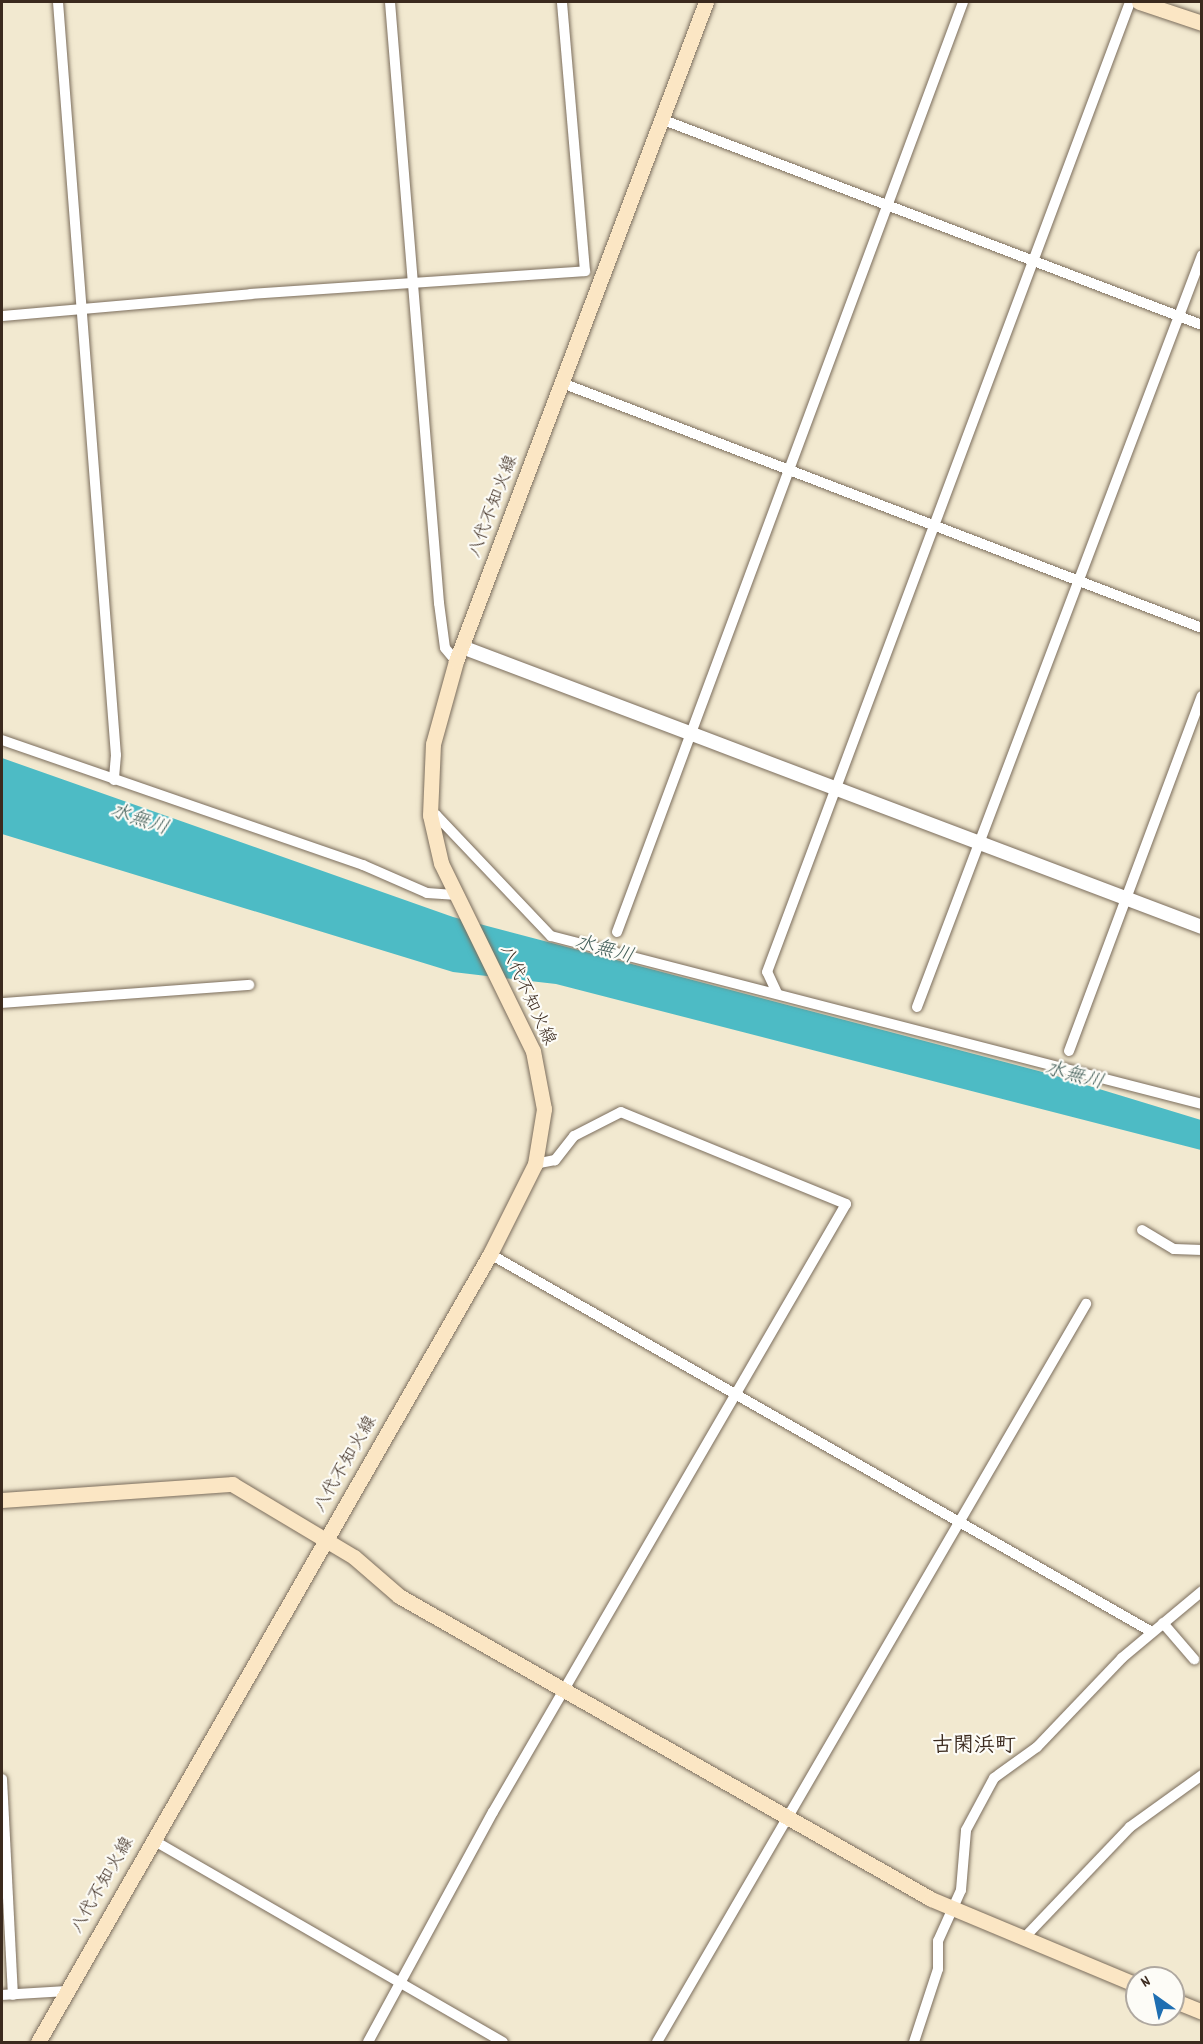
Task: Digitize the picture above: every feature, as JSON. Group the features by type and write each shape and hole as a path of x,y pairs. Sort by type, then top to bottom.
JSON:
{"main road":[{"name":"八代不知火線","path":"38,2043 490,1254 535,1164 544,1109 533,1052 509,999 456,898 441,863 430,815 433,744 459,654 706,2"},
{"path":"1138,2 1202,23"},
{"path":"2,1500 232,1484 325,1542 354,1557 399,1596 789,1818 953,1908 1125,1980"},
{"path":"1185,2005 1202,2012"}],"street":[{"path":"58,2 116,755 114,780"},
{"path":"390,2 439,603 445,648 689,734 1202,927"},
{"path":"2,316 585,271 562,2"},
{"path":"617,932 886,203 963,2"},
{"path":"777,993 767,972 1030,261 1130,2"},
{"path":"661,119 1202,325"},
{"path":"917,1007 1202,255"},
{"path":"562,383 682,432 788,468 1202,628"},
{"path":"1069,1051 1202,696"},
{"path":"2,740 363,865 427,893 456,898"},
{"path":"430,815 436,815 551,936 1202,1104"},
{"path":"2,1003 249,986"},
{"path":"368,2043 402,1984 493,1812 846,1204 621,1112 574,1136 555,1160 535,1164"},
{"path":"1142,1230 1174,1249 1202,1250"},
{"path":"490,1254 1152,1632"},
{"path":"657,2043 1086,1305"},
{"path":"914,2043 938,1969 938,1941 961,1890 966,1830 994,1778 1037,1747 1083,1696 1152,1632 1202,1591"},
{"path":"1163,1623 1194,1659"},
{"path":"1024,1938 1130,1827 1202,1776"},
{"path":"2,1779 7,1995 66,1991"},
{"path":"153,1840 503,2043"}],"water":[{"name":"水無川","path":"2,758 453,917 1050,1074 1201,1120 1201,1150 556,984 453,972 2,834"}],"district":[{"name":"古閑浜町","path":"974,1747"}]}
